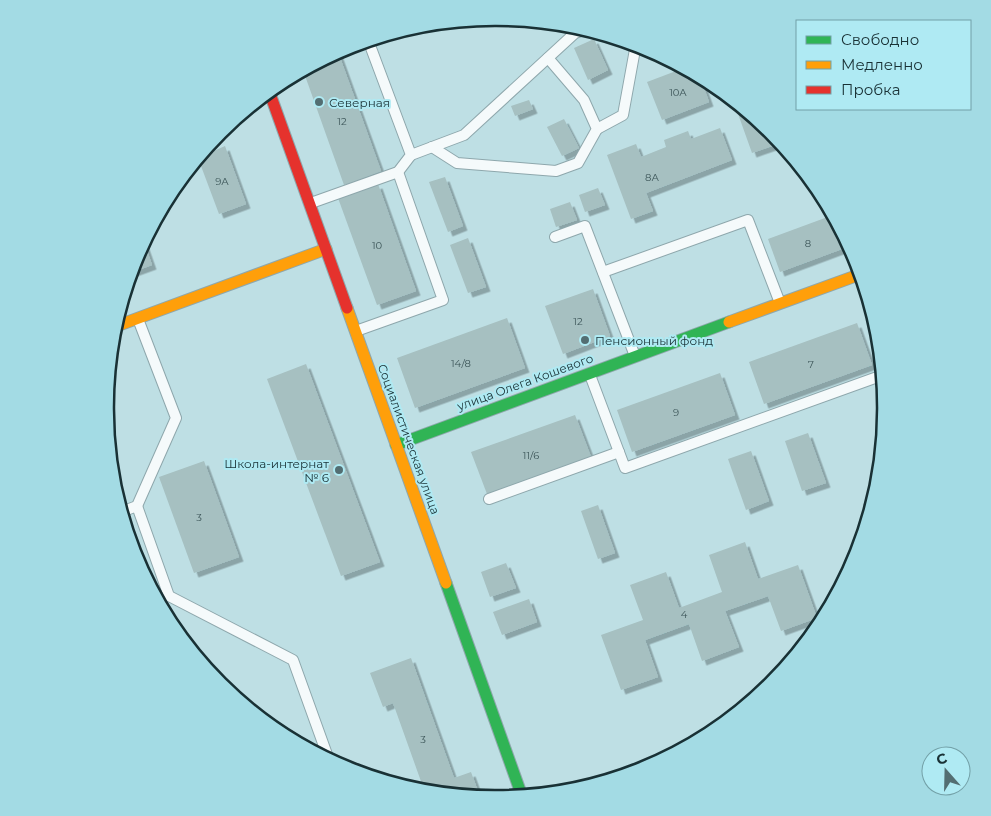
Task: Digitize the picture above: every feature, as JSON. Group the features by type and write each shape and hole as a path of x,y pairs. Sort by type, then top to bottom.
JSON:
{"main road":[{"name":"Социалистическая улица","path":"272,99 519,789"},
{"path":"124,323 326,249"},
{"name":"улица Олега Кошевого","path":"396,445 854,277"}],"lane":[{"path":"310,204 398,172 412,155 464,135 573,35"},
{"path":"371,48 412,155"},
{"path":"432,147 457,163 556,170 578,163 598,129 623,115 634,52"},
{"path":"548,58 584,100 598,129"},
{"path":"356,331 443,300 398,172"},
{"path":"603,272 748,220 780,303"},
{"path":"555,237 585,226 635,357"},
{"path":"128,509 136,506 176,418 138,318"},
{"path":"590,373 625,468 876,378"},
{"path":"489,499 619,452"},
{"path":"136,506 169,596 293,660 325,749"}],"building":[{"path":"594,39 608,70 588,80 574,48"},
{"path":"341,59 381,171 344,185 305,77"},
{"path":"675,71 704,89 709,102 662,120 647,82"},
{"path":"529,100 533,109 515,116 511,106"},
{"path":"738,113 773,146 752,153"},
{"path":"564,119 579,148 562,156 547,127"},
{"path":"720,128 732,160 646,193 653,211 631,219 607,155 636,144 641,157 666,147 664,140 688,131 691,139"},
{"path":"225,146 246,204 219,214 201,166 212,152"},
{"path":"445,177 463,226 448,232 429,182"},
{"path":"378,184 416,291 377,305 338,198"},
{"path":"598,188 605,205 585,212 579,195"},
{"path":"570,202 577,220 556,227 550,209"},
{"path":"826,217 842,249 780,272 768,239"},
{"path":"468,238 486,287 468,293 450,245"},
{"path":"147,252 152,265 140,269"},
{"path":"593,289 610,336 563,354 545,306"},
{"path":"507,318 525,368 415,408 397,358"},
{"path":"857,323 872,365 764,404 749,362"},
{"path":"306,364 380,562 341,576 267,379"},
{"path":"720,373 735,415 632,452 617,410"},
{"path":"575,415 591,457 487,494 471,452"},
{"path":"808,433 826,483 802,491 785,441"},
{"path":"751,451 769,501 746,510 728,459"},
{"path":"204,461 239,557 194,573 159,477"},
{"path":"598,505 615,553 598,559 581,511"},
{"path":"745,542 758,579 798,565 816,615 813,619 781,631 768,596 725,611 739,647 702,661 689,624 645,640 658,677 621,690 601,635 643,620 630,585 666,572 679,608 722,592 709,555"},
{"path":"506,563 516,588 490,597 481,572"},
{"path":"529,599 537,622 502,635 493,612"},
{"path":"411,658 454,778 471,772 477,789 421,782 393,703 383,707 370,673"}],"traffic: fast":[{"path":"396,445 729,322"},
{"path":"446,583 520,789"}],"traffic: slow":[{"path":"124,323 326,249"},
{"path":"729,322 854,277"},
{"path":"347,308 446,583"}],"traffic: jam":[{"path":"272,99 347,308"}],"place":[{"name":"Северная","path":"319,102"},
{"name":"Пенсионный фонд","path":"585,340"},
{"name":"Школа-интернат № 6","path":"339,470"}]}
